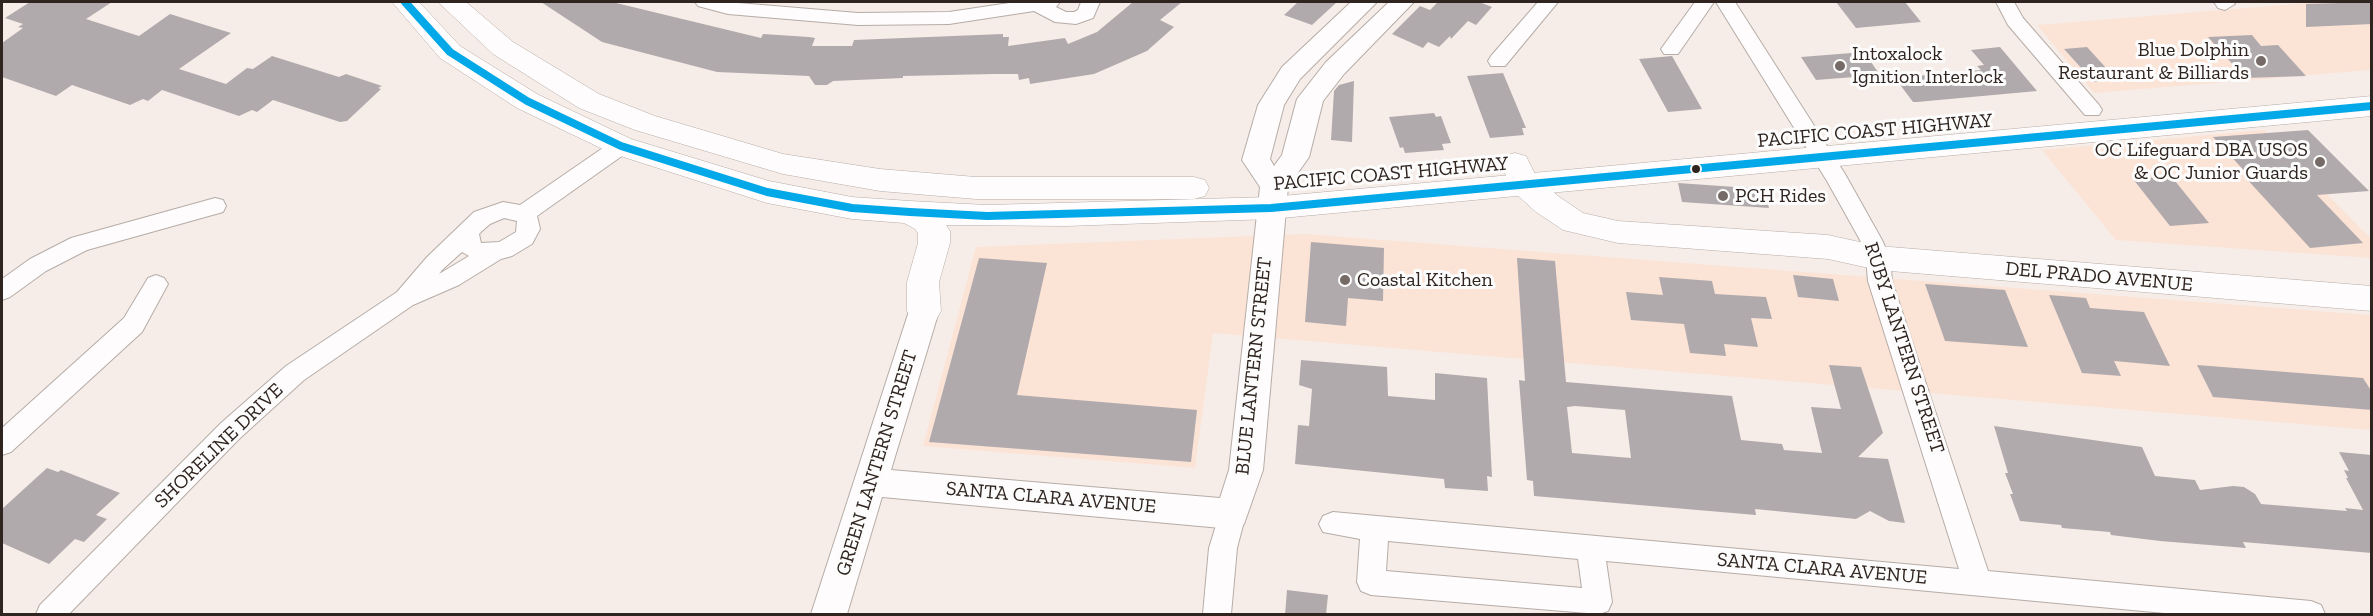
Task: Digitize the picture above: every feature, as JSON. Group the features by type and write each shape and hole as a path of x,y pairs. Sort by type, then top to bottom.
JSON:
{"main road":[{"name":"PACIFIC COAST HIGHWAY","path":"405,2 450,52 527,100 621,146 767,192 852,208 910,212 987,216 1066,215 1816,147 2372,106"},
{"path":"443,2 459,21 493,51 544,90 588,115 607,130 621,146 671,147 851,184 900,188 976,188"},
{"name":"PACIFIC COAST HIGHWAY","path":"451,2 503,48 589,101 645,123 783,164 880,180 976,188 1272,197"},
{"name":"PACIFIC COAST HIGHWAY","path":"1816,147 2092,110 2372,86"},
{"name":"DEL PRADO AVENUE","path":"1520,173 1547,204 1574,222 1618,232 1828,247 2372,279"},
{"path":"910,212 926,221 934,231 934,243 923,282 924,311"},
{"name":"DEL PRADO AVENUE","path":"1874,249 2372,299"}],"street":[{"path":"705,2 728,8 770,13 858,19 949,18 1045,3 1062,18 1076,18 1086,14 1090,2"},
{"path":"1272,197 1256,160 1270,105 1291,73 1365,2"},
{"path":"1272,197 1295,157 1310,99 1335,68 1402,2"},
{"path":"1498,61 1548,2"},
{"path":"1671,49 1704,2"},
{"name":"RUBY LANTERN STREET","path":"1726,2 1816,147 1874,249 1880,281 1978,584"},
{"path":"2005,2 2015,21 2092,110"},
{"path":"524,214 621,146"},
{"name":"BLUE LANTERN STREET","path":"1217,615 1224,548 1246,470 1272,197"},
{"path":"2,291 38,265 79,244 214,206"},
{"name":"SHORELINE DRIVE","path":"50,615 230,431 287,380 405,299 450,279 494,252 515,245 524,238 529,230 529,221 524,214 514,210 493,213 482,218 435,262 405,299"},
{"path":"468,233 468,242 473,249 494,252"},
{"path":"2,444 133,325 156,284"},
{"name":"GREEN LANTERN STREET","path":"829,615 924,311"},
{"name":"SANTA CLARA AVENUE","path":"871,482 1232,514"},
{"name":"SANTA CLARA AVENUE","path":"1333,524 2310,615"},
{"path":"1376,528 1371,582 1598,602 1590,548"}],"shaded area":[{"path":"2320,2 2371,2 2371,70 2094,93 2037,25"},
{"path":"2264,130 2371,239 2371,258 2116,240 2042,150"},
{"path":"1304,234 2371,315 2371,430 1213,333 1195,468 923,446 976,247"}],"building":[{"path":"30,2 112,2 86,19 139,36 170,14 231,33 179,69 226,84 247,68 253,69 272,56 339,77 346,74 382,86 347,121 340,122 273,100 257,112 252,110 239,116 162,90 148,101 143,99 130,105 72,85 56,96 2,77 2,43 23,28 18,27 23,24 5,18"},
{"path":"541,2 612,2 761,38 763,34 815,38 812,46 852,46 854,40 1003,34 1003,37 1009,37 1008,46 1065,38 1068,44 1097,32 1133,2 1182,2 1160,20 1174,27 1147,51 1094,74 1030,84 1029,78 1019,80 1018,74 994,74 903,76 903,78 833,81 827,85 815,85 809,76 717,72 602,42"},
{"path":"1298,2 1337,2 1312,25 1284,15"},
{"path":"1438,2 1479,2 1492,7 1476,25 1468,21 1451,39 1450,36 1439,47 1428,42 1423,48 1392,34 1420,6 1430,10"},
{"path":"1836,2 1905,2 1921,22 1856,28"},
{"path":"2372,2 2372,24 2306,27 2306,4"},
{"name":"Blue Dolphin Restaurant & Billiards","path":"2252,35 2261,46 2278,45 2306,76 2245,78 2208,37"},
{"path":"2000,47 2037,91 1913,102 1895,78 1981,70 1977,66 1984,65 1971,50"},
{"path":"2087,47 2117,80 2094,82 2064,49"},
{"name":"Intoxalock Ignition Interlock","path":"1864,52 1880,75 1816,80 1801,57"},
{"path":"1672,56 1702,109 1668,112 1639,59"},
{"path":"1503,73 1526,128 1522,128 1524,135 1490,138 1467,76"},
{"path":"1354,81 1352,142 1331,140 1334,91 1339,85"},
{"path":"1434,113 1436,117 1441,116 1451,143 1442,144 1444,150 1405,153 1403,147 1400,148 1389,117"},
{"path":"2308,130 2369,191 2317,195 2363,243 2310,248 2245,177 2250,177 2213,137"},
{"path":"2171,176 2209,223 2170,226 2133,179"},
{"name":"PCH Rides","path":"1678,183 1764,189 1769,208 1682,202"},
{"path":"1311,242 1384,248 1383,301 1348,298 1346,326 1305,322"},
{"path":"979,258 1047,263 1017,395 1197,410 1191,462 929,442"},
{"path":"1517,258 1555,261 1566,382 1732,396 1741,440 1782,444 1784,450 1822,453 1811,407 1841,409 1829,365 1861,367 1883,433 1858,457 1888,459 1905,523 1889,521 1870,511 1856,519 1755,509 1756,515 1534,496 1533,481 1527,480 1519,380 1525,381","holes":["1567,407 1625,410 1631,458 1572,453"]},
{"path":"1793,275 1833,279 1839,301 1798,297"},
{"path":"1659,277 1712,281 1715,294 1766,297 1772,319 1751,318 1758,347 1724,344 1726,356 1690,353 1684,324 1631,320 1626,292 1663,295"},
{"path":"1925,284 2005,290 2028,347 1945,341"},
{"path":"2049,295 2086,298 2090,308 2144,312 2170,366 2114,361 2121,376 2082,373"},
{"path":"1301,360 1387,367 1388,396 1435,400 1435,373 1487,378 1492,477 1487,476 1488,491 1445,488 1444,479 1295,464 1298,425 1309,426 1312,389 1299,385"},
{"path":"2197,365 2363,378 2372,392 2372,410 2213,397"},
{"path":"1994,426 2142,447 2155,476 2195,480 2200,490 2244,487 2255,494 2261,504 2347,511 2345,508 2363,510 2346,478 2348,478 2344,470 2349,471 2339,452 2372,455 2372,553 2243,542 2246,548 2160,541 2111,535 2110,532 2062,528 2061,525 2020,521 2010,494 2013,494 2005,473 2008,473"},
{"path":"47,468 58,472 61,470 120,493 96,515 107,519 84,542 75,539 49,564 2,543 2,509"},
{"path":"1287,590 1328,595 1326,615 1285,615"}],"transit line":[{"path":"405,2 450,52 527,101 621,146 767,192 852,208 910,212 987,216 1271,208 2372,106"}],"place":[{"name":"Blue Dolphin Restaurant & Billiards","path":"2261,61"},
{"name":"Intoxalock Ignition Interlock","path":"1840,66"},
{"name":"OC Lifeguard DBA USOS & OC Junior Guards","path":"2320,162"},
{"name":"PCH Rides","path":"1723,196"},
{"name":"Coastal Kitchen","path":"1345,280"}]}
